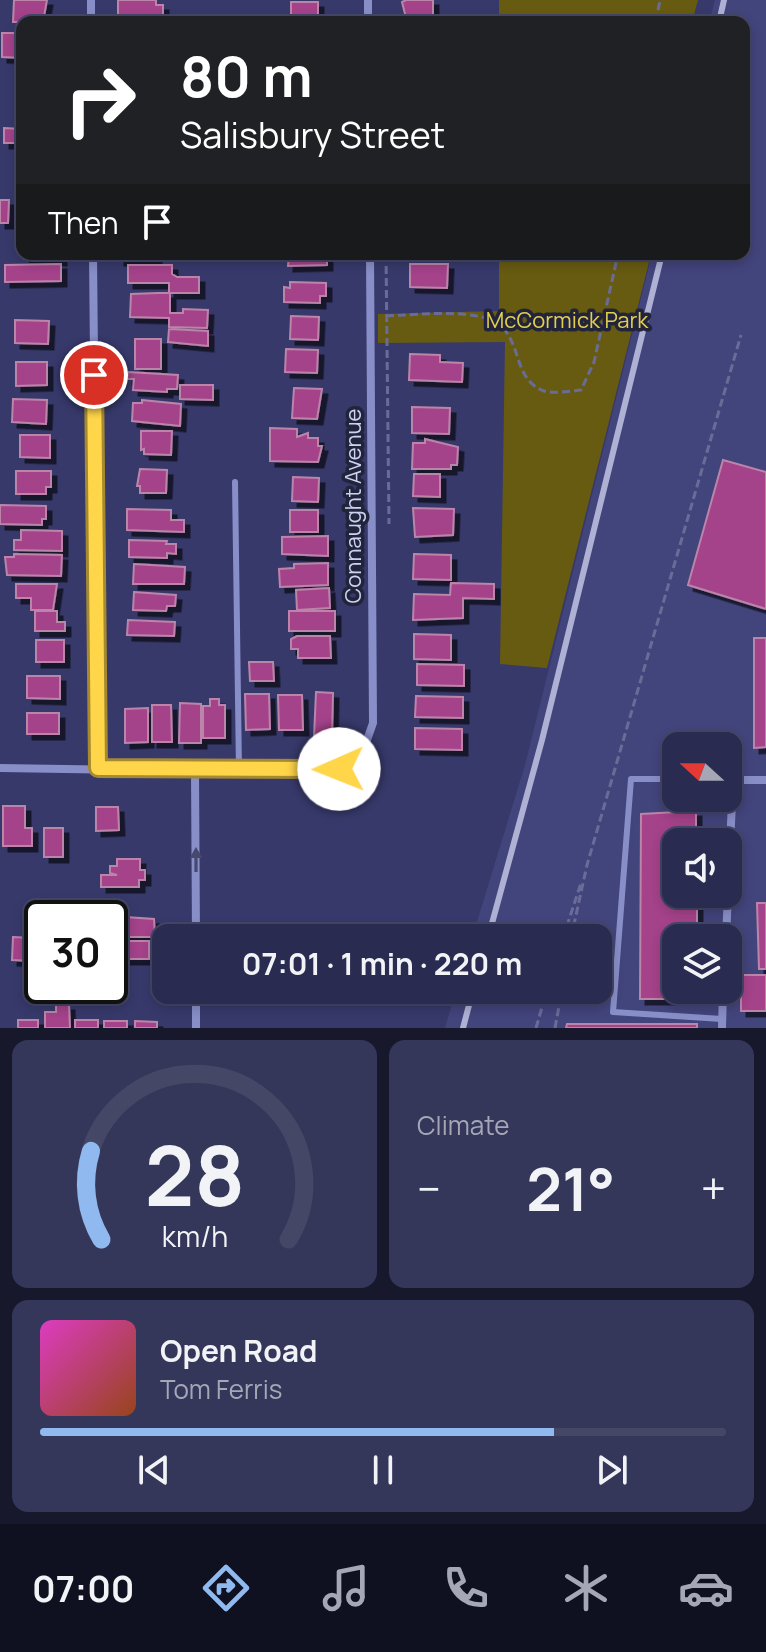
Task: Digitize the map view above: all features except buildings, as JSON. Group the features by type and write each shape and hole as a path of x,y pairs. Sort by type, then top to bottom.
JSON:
{"street":[{"path":"93,260 98,768"},
{"name":"Connaught Avenue","path":"239,771 339,769 361,757 373,723 370,260"},
{"path":"0,768 239,771"},
{"path":"195,771 196,924"},
{"path":"742,780 766,780"},
{"path":"196,1004 196,1028"},
{"path":"722,1024 723,1004"}],"lane":[{"path":"235,482 239,771"},
{"path":"662,779 631,779 613,1012 722,1024"}],"path":[{"path":"386,260 389,524"},
{"path":"386,316 472,315 500,325 514,346 523,375 545,392 581,390 594,362 617,260"},
{"path":"568,924 741,335"},
{"path":"574,924 587,865"},
{"path":"536,1028 543,1004"},
{"path":"555,1028 559,1004"}],"shaded area":[{"path":"715,0 766,0 766,1028 445,1028 452,1004 612,1004 612,924 476,924 525,765 651,260 750,260 750,16 711,16"}],"green space":[{"path":"499,0 698,0 694,16 499,16"},
{"name":"McCormick Park","path":"499,260 649,260 547,668 500,664 505,342 378,343 378,314 499,311"}],"railway":[{"path":"720,16 724,0"},
{"path":"492,924 542,740 661,260"},
{"path":"463,1028 469,1004"}],"route":[{"path":"94,375 98,768 195,771 339,769"}]}
